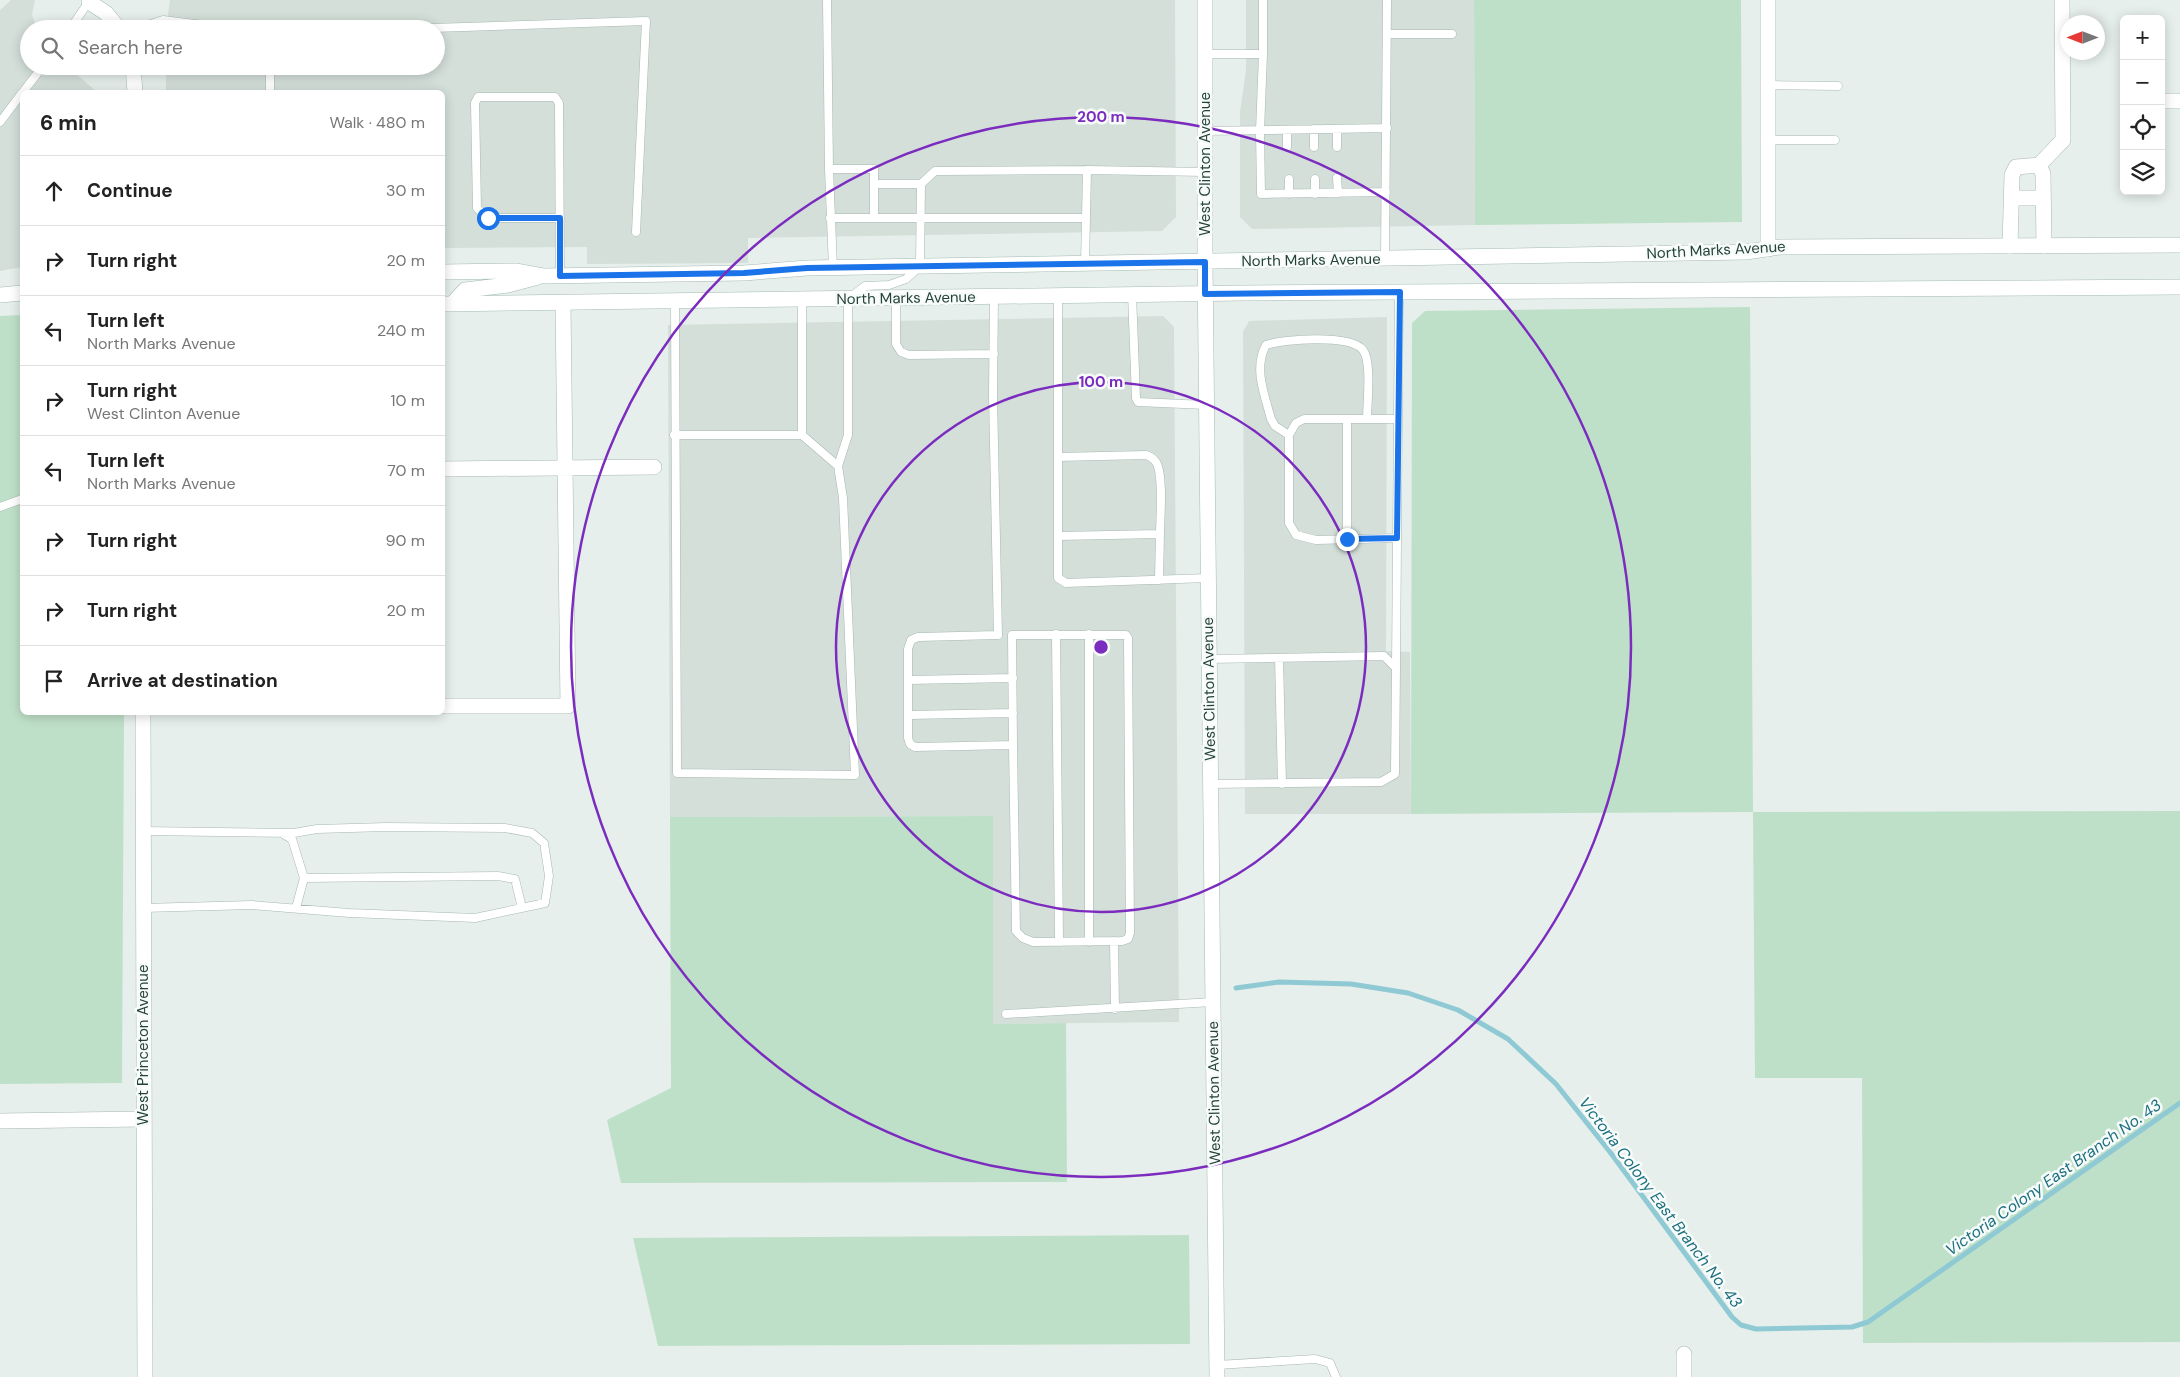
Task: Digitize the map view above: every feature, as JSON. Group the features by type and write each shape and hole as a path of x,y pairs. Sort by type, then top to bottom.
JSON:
{"main road":[{"name":"West Clinton Avenue","path":"1205,0 1205,294 1217,1371"},
{"path":"1768,0 1768,249"},
{"path":"2010,246 2012,175 2016,167 2039,165 2063,140 2062,0"},
{"path":"89,1 106,13 112,20"},
{"path":"134,75 135,90"},
{"path":"2165,101 2180,101"},
{"path":"2039,165 2043,174 2044,246"},
{"path":"2011,198 2043,198"},
{"name":"North Marks Avenue","path":"445,272 517,271 544,276 560,276 744,273 920,266 1746,252 1780,247 2180,245"},
{"path":"447,304 464,290 508,285 544,276"},
{"name":"North Marks Avenue","path":"447,304 1132,294 2180,287"},
{"path":"0,295 20,293"},
{"path":"445,706 568,706 563,303"},
{"path":"445,469 654,467"},
{"name":"West Princeton Avenue","path":"143,715 145,1377"},
{"path":"0,1121 143,1118"},
{"path":"1684,1354 1684,1377"}],"lane":[{"path":"827,0 830,218 833,268"},
{"path":"1263,0 1260,131 1261,194 1386,192"},
{"path":"1385,258 1387,0"},
{"path":"76,20 89,1"},
{"path":"445,28 646,21 636,232"},
{"path":"1387,34 1452,34"},
{"path":"1205,54 1263,54"},
{"path":"25,90 36,75"},
{"path":"270,75 270,90"},
{"path":"1768,85 1838,86"},
{"path":"0,122 20,97"},
{"path":"560,218 488,218 477,208 475,103 478,97 555,97 559,103 560,218 560,276"},
{"path":"1205,131 1386,128"},
{"path":"1336,129 1337,146"},
{"path":"1287,130 1287,148"},
{"path":"1314,130 1314,147"},
{"path":"1768,140 1835,140"},
{"path":"829,168 874,169 874,217"},
{"path":"874,184 921,184 935,171 1087,170 1205,172"},
{"path":"1085,264 1087,170"},
{"path":"1337,178 1338,193"},
{"path":"1289,179 1289,194"},
{"path":"1315,179 1315,194"},
{"path":"675,301 674,435 677,772 855,775 843,498 838,466 848,435 848,299 865,286 889,284 906,279 920,266 921,184"},
{"path":"830,218 920,216 1086,218"},
{"path":"1211,784 1381,782 1395,774 1400,292"},
{"path":"1132,294 1136,398 1138,402 1206,404"},
{"path":"994,296 998,635"},
{"path":"1058,296 1058,578 1066,583 1208,578"},
{"path":"896,298 896,344 900,352 909,355 994,354"},
{"path":"802,299 802,435"},
{"path":"1290,435 1275,426 1271,419 1259,368 1260,355 1266,345 1278,341 1337,340 1353,344 1363,350 1367,362 1367,419"},
{"path":"1397,538 1316,540 1296,535 1289,523 1290,435 1296,423 1304,419 1398,419"},
{"path":"1347,419 1347,539"},
{"path":"674,435 802,435 838,466"},
{"path":"1058,457 1146,455 1153,459 1159,473 1159,580"},
{"path":"0,507 20,499"},
{"path":"1058,536 1160,534"},
{"path":"1012,635 1016,931 1024,938 1033,942 1089,942 1128,939 1130,933 1128,638 1122,634 1056,634 918,637 910,640 908,649 908,738 910,744 915,746 1013,745"},
{"path":"1056,634 1059,942"},
{"path":"1089,634 1089,942"},
{"path":"1209,659 1384,656 1396,668"},
{"path":"1279,658 1282,784"},
{"path":"908,680 1013,678"},
{"path":"908,715 1013,713"},
{"path":"142,830 280,832 386,826 505,828 532,833 544,843 549,876 545,903 475,918 350,913 252,905 143,908"},
{"path":"280,832 292,839 304,878 296,908"},
{"path":"304,878 506,877 515,879 522,908"},
{"path":"1114,941 1115,1009"},
{"path":"1006,1014 1213,1002"},
{"path":"1217,1371 1315,1358 1330,1363 1336,1377"}],"shaded area":[{"path":"11,0 35,0 32,15 34,20 20,20 20,75 77,75 95,90 20,90 20,267 0,271 0,10"},
{"path":"170,0 1175,0 1176,217 1162,231 748,238 748,263 587,264 587,247 445,248 445,90 166,90 166,75 445,75 445,20 167,20"},
{"path":"1246,0 1474,0 1475,225 1252,229 1240,217 1240,112 1246,70"},
{"path":"1163,316 1174,327 1179,1022 993,1024 993,816 670,817 668,325"},
{"path":"1387,317 1386,651 1410,652 1411,814 1245,814 1243,332 1249,321"}],"green space":[{"path":"1474,0 1741,0 1742,222 1475,225"},
{"path":"1750,307 1753,812 1411,814 1412,323 1425,311"},
{"path":"20,315 20,715 124,715 122,1083 0,1084 0,316"},
{"path":"2180,811 2180,1342 1863,1343 1862,1078 1755,1078 1753,812"},
{"path":"993,816 993,1024 1066,1023 1067,1182 621,1183 607,1120 671,1088 670,817"},
{"path":"1189,1235 1190,1344 658,1346 633,1238"}],"waterway":[{"name":"Victoria Colony East Branch No. 43","path":"1236,988 1279,982 1351,984 1408,993 1458,1010 1508,1039 1556,1084 1610,1152 1732,1317 1741,1325 1756,1329 1852,1327 1868,1322 2180,1103"}],"route":[{"path":"488,218 560,218 560,276 744,273 807,268 1205,262 1205,294 1400,292 1397,538 1347,539"}]}
